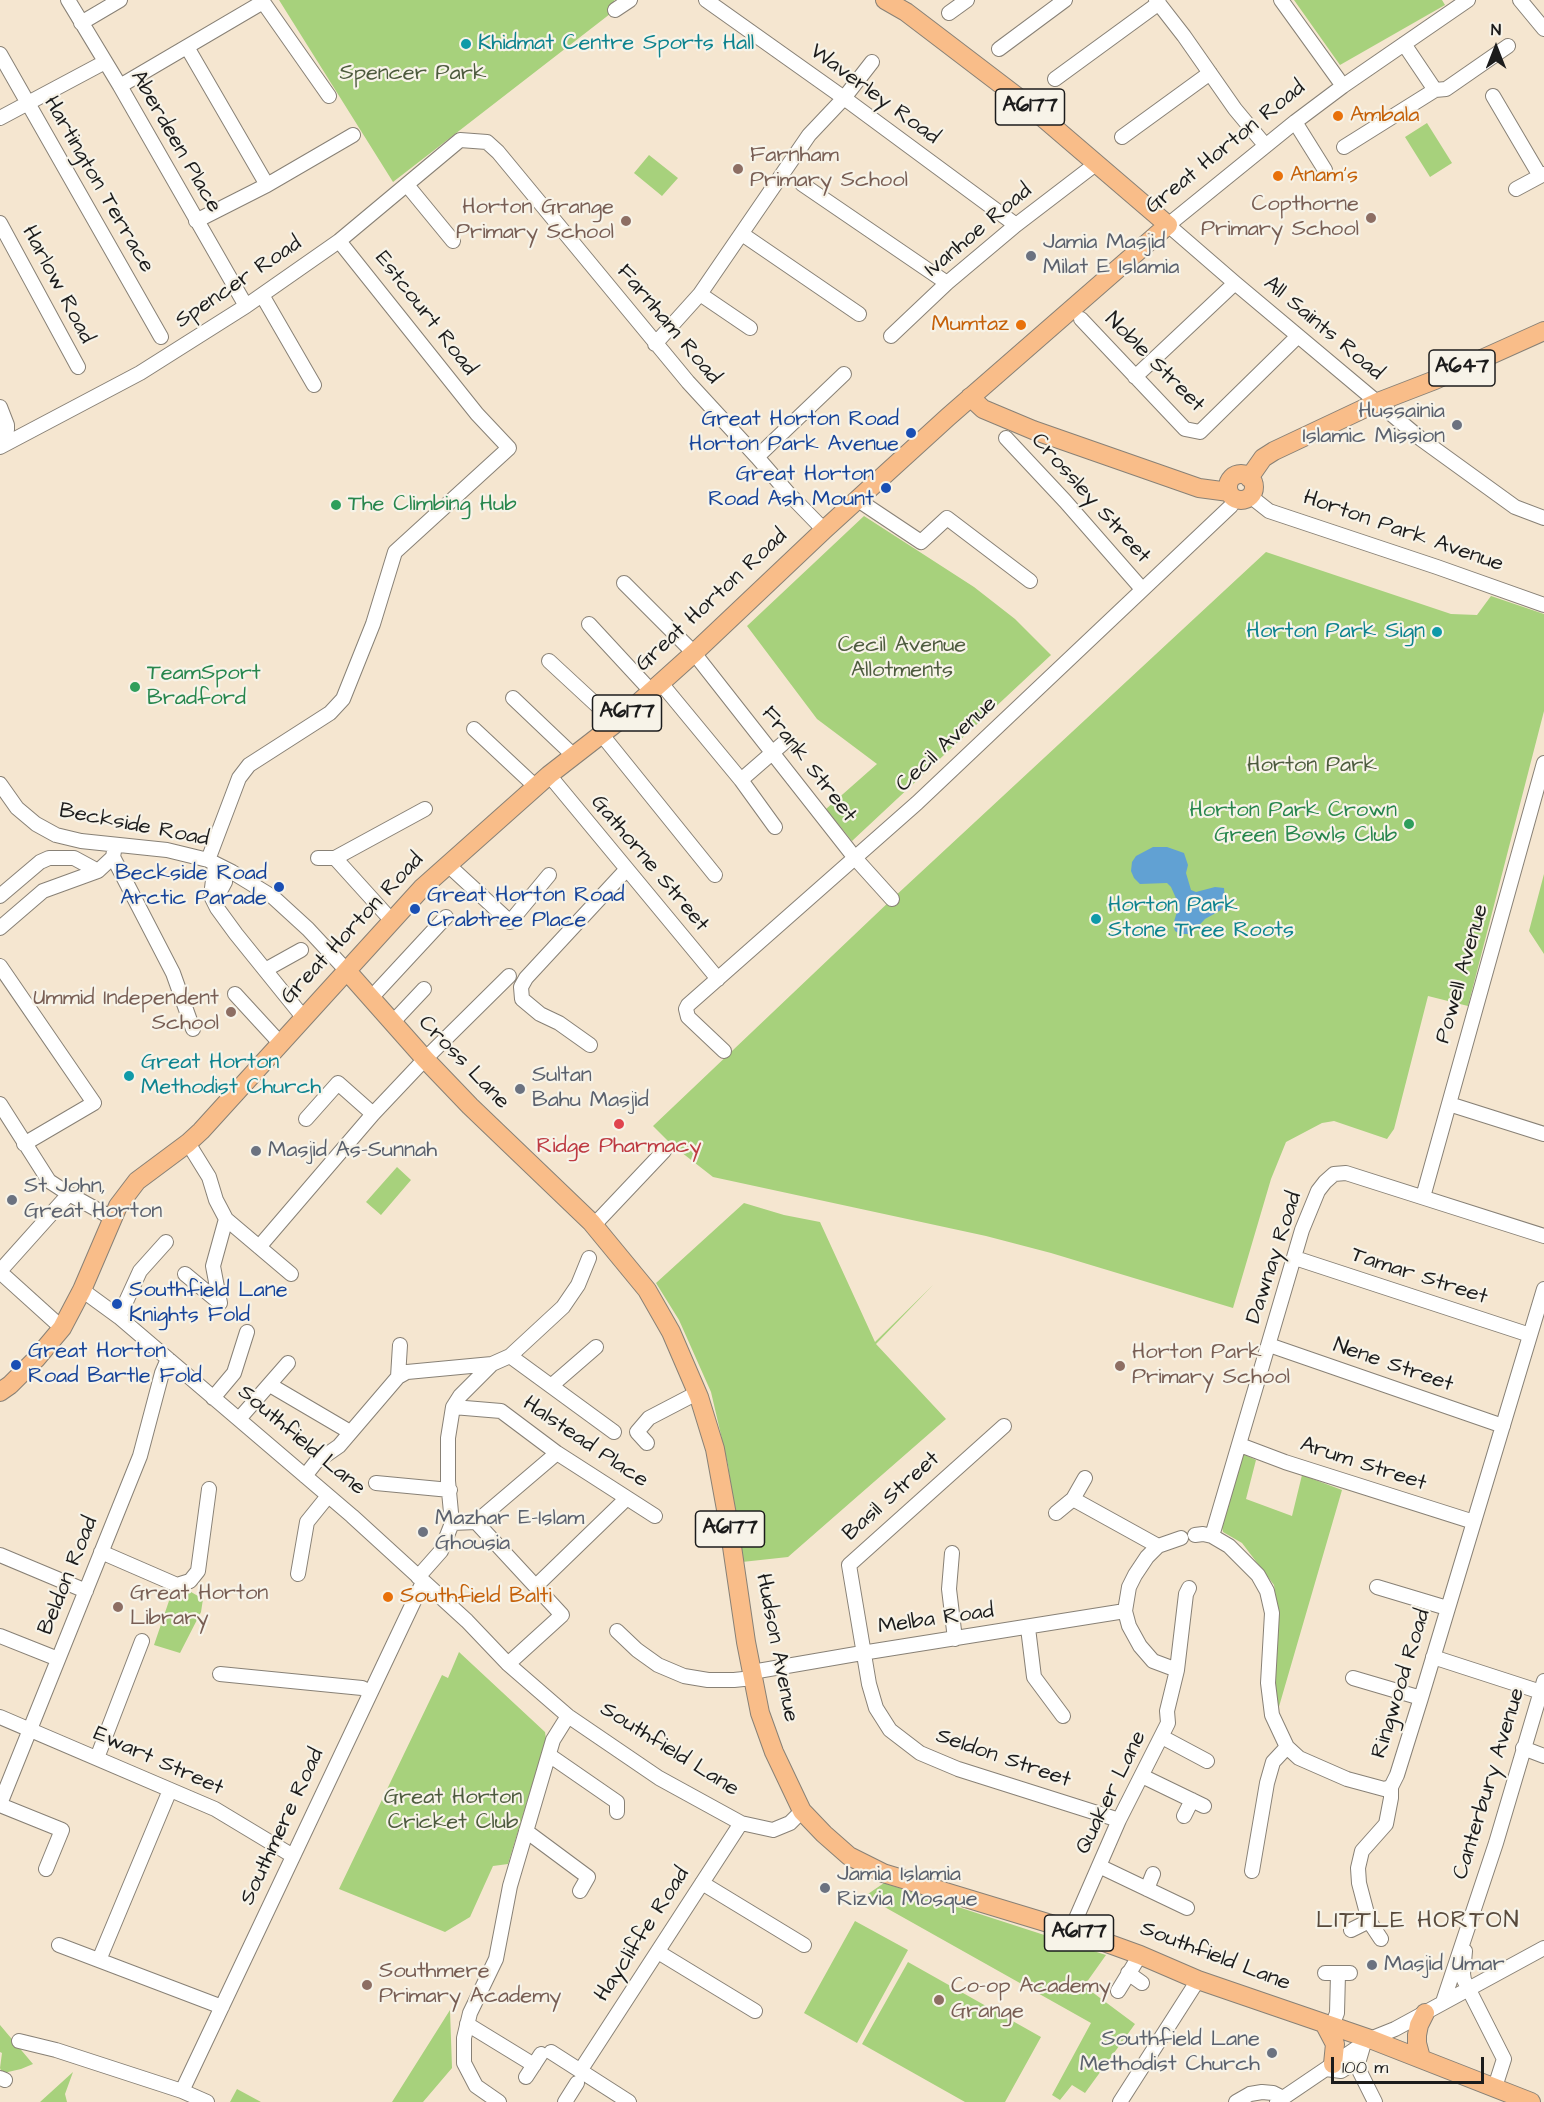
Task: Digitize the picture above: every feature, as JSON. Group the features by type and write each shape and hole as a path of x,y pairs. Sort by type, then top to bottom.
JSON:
{"main road":[{"name":"A6177","path":"885,0 906,12 1028,105 1168,225"},
{"name":"Great Horton Road","path":"0,1392 36,1359 62,1328 82,1290 118,1206 137,1181 188,1143 422,888 542,781 616,723 858,500 977,403 989,381 1168,225"},
{"name":"A647","path":"1238,492 1258,463 1274,450 1378,402 1435,380 1544,331"},
{"name":"Horton Park Avenue","path":"977,403 1033,430 1199,488 1238,492"},
{"name":"Cross Lane","path":"347,971 424,1059 593,1226 624,1261"},
{"name":"Hudson Avenue","path":"624,1261 647,1290 671,1332 697,1393 715,1449 746,1642 760,1713 774,1752 802,1811"},
{"name":"Southfield Lane","path":"802,1811 849,1856 883,1873 1071,1930 1140,1955 1198,1980 1328,2025 1367,2041"},
{"path":"1421,2058 1417,2035 1425,2013"},
{"path":"1328,2025 1335,2044 1330,2067"},
{"name":"A6177","path":"1367,2041 1421,2058 1531,2102"}],"street":[{"name":"Aberdeen Place","path":"68,0 246,306"},
{"path":"81,22 120,0"},
{"path":"615,10 630,0"},
{"name":"Waverley Road","path":"706,0 1016,225"},
{"path":"949,13 967,0"},
{"path":"999,49 1065,0"},
{"path":"1281,0 1343,86"},
{"name":"Great Horton Road","path":"1168,225 1265,145 1343,86 1468,0"},
{"path":"1520,0 1544,29"},
{"path":"120,86 263,2 329,96"},
{"path":"1055,79 1157,2 1235,109 1265,145"},
{"path":"1404,45 1435,90"},
{"path":"187,46 267,185"},
{"path":"1344,147 1435,90 1446,89 1508,46"},
{"name":"Hartington Terrace","path":"0,54 161,337"},
{"path":"0,118 105,62"},
{"path":"655,344 700,294 809,135 844,98 872,62"},
{"path":"1122,137 1210,73"},
{"path":"1492,96 1542,175 1516,189"},
{"path":"1295,122 1325,170"},
{"path":"196,221 267,185 353,135"},
{"name":"Spencer Road","path":"0,447 140,373 246,306 339,241 460,140 487,142"},
{"name":"Farnham Road","path":"487,142 498,152 688,382 824,530"},
{"name":"Ivanhoe Road","path":"891,336 947,283 1016,225 1097,163"},
{"path":"802,184 947,283"},
{"path":"407,185 453,240"},
{"name":"Harlow Road","path":"0,223 78,367"},
{"name":"All Saints Road","path":"1168,225 1234,283 1422,439 1515,507 1544,518"},
{"path":"742,234 858,314"},
{"name":"Estcourt Road","path":"211,862 239,778 249,765 330,713 343,699 373,624 395,552 509,448 477,414 339,241"},
{"path":"1135,377 1234,283"},
{"path":"700,294 750,328"},
{"path":"262,295 314,385"},
{"name":"Noble Street","path":"1081,319 1185,429 1200,432 1298,336"},
{"path":"757,457 844,374"},
{"path":"0,407 7,430 0,436"},
{"name":"Crossley Street","path":"1006,438 1142,589"},
{"name":"Cecil Avenue","path":"724,1051 688,1017 687,1009 917,803 1142,589 1238,492"},
{"name":"Horton Park Avenue","path":"1238,492 1269,511 1544,605"},
{"path":"858,500 921,542 947,518 1030,581"},
{"name":"Frank Street","path":"624,583 694,653 855,858 892,899"},
{"path":"589,624 656,686 741,780 775,827"},
{"path":"549,661 616,723"},
{"path":"513,698 574,756"},
{"name":"Gathorne Street","path":"474,729 542,781 626,870 718,979"},
{"path":"602,735 715,875"},
{"path":"741,780 770,752 787,740"},
{"name":"Powell Avenue","path":"1423,1197 1544,763"},
{"name":"Beckside Road","path":"0,784 17,808 36,824 56,835 114,850 167,850 211,862 232,872 273,897 308,929 347,971"},
{"path":"318,858 335,858 424,809"},
{"path":"0,928 44,891 98,871 114,850 173,974 193,1029"},
{"path":"0,897 40,862 49,858 74,858 98,871"},
{"path":"335,858 392,921"},
{"path":"211,862 212,896 217,908 303,1017"},
{"path":"447,864 510,922 549,875"},
{"path":"590,1045 559,1023 540,1014 522,999 521,987 526,978 626,870"},
{"path":"217,908 218,895 225,882"},
{"path":"370,999 446,917"},
{"path":"265,970 301,950"},
{"path":"0,966 94,1103 24,1144"},
{"path":"259,1247 373,1114 424,1059 509,976"},
{"path":"392,1023 424,989"},
{"path":"235,994 280,1043"},
{"path":"306,1119 338,1083 373,1114"},
{"path":"0,1104 49,1181 112,1218"},
{"path":"1449,1104 1544,1134"},
{"path":"188,1143 209,1177 216,1200 226,1219 291,1274"},
{"path":"593,1226 664,1151"},
{"name":"Dawnay Road","path":"1212,1536 1309,1209 1318,1191 1334,1174 1346,1173 1544,1236"},
{"path":"62,1328 0,1271 69,1194"},
{"path":"185,1274 220,1303 213,1266 226,1219"},
{"path":"119,1317 140,1271 166,1242"},
{"path":"305,1476 316,1462 339,1446 398,1377 407,1372 492,1364 510,1356 563,1307 578,1285 589,1258"},
{"name":"Tamar Street","path":"1295,1258 1530,1335"},
{"name":"Ringwood Road","path":"1287,1747 1299,1758 1347,1779 1384,1789 1391,1787 1421,1698 1544,1289"},
{"name":"Southfield Lane","path":"82,1290 119,1317 328,1496 466,1621 508,1664 568,1716 659,1778 741,1823 773,1830 790,1822 802,1811"},
{"path":"213,1398 234,1373 247,1332"},
{"path":"398,1377 400,1345"},
{"name":"Nene Street","path":"1269,1345 1503,1426"},
{"path":"551,1386 597,1347"},
{"path":"510,1356 614,1432"},
{"name":"Beldon Road","path":"0,1805 140,1456 162,1373 168,1359"},
{"path":"239,1419 288,1363"},
{"path":"420,1579 441,1551 452,1523 449,1421 457,1402 492,1364"},
{"path":"450,1369 457,1402"},
{"path":"270,1385 350,1432"},
{"path":"647,1443 637,1432 649,1418 697,1393"},
{"name":"Halstead Place","path":"457,1402 501,1411 557,1453 655,1516"},
{"name":"Basil Street","path":"862,1653 849,1565 1004,1426"},
{"name":"Arum Street","path":"1240,1445 1285,1462 1474,1522"},
{"path":"452,1523 476,1522 557,1453"},
{"path":"1056,1513 1073,1499 1085,1479"},
{"path":"376,1483 450,1490"},
{"path":"101,1552 177,1585 190,1581 198,1571 209,1489"},
{"path":"298,1574 307,1522 328,1496"},
{"path":"536,1586 627,1498"},
{"path":"1073,1499 1158,1546"},
{"path":"476,1522 562,1615 508,1664"},
{"path":"1177,1670 1153,1661 1140,1646 1129,1626 1125,1611 1129,1587 1147,1557 1158,1546 1188,1537 1212,1536 1229,1546 1258,1575 1267,1591 1272,1613 1268,1683 1272,1715 1287,1747 1274,1762 1267,1783 1252,1871"},
{"path":"952,1553 949,1589 955,1639"},
{"path":"0,1555 86,1591"},
{"name":"Southmere Road","path":"182,2091 370,1692 420,1579"},
{"path":"1377,1587 1447,1608"},
{"name":"Quaker Lane","path":"1071,1930 1119,1820 1168,1723 1167,1711 1177,1670 1186,1594 1189,1588"},
{"name":"Melba Road","path":"617,1631 637,1650 658,1665 684,1676 708,1680 734,1680 862,1653 1125,1611"},
{"path":"1028,1628 1034,1677 1063,1716"},
{"path":"0,1636 58,1659"},
{"path":"97,1758 142,1641"},
{"name":"Seldon Street","path":"862,1653 876,1708 890,1730 920,1753 958,1769 1119,1820"},
{"path":"1433,1657 1542,1687"},
{"path":"220,1674 362,1688 370,1692"},
{"path":"1353,1678 1421,1698"},
{"name":"Canterbury Avenue","path":"1443,2002 1496,1843 1542,1687"},
{"path":"499,2102 476,2086 464,2063 464,2038 470,2013 496,1959 510,1886 553,1740 568,1716"},
{"name":"Ewart Street","path":"0,1717 214,1809 293,1856"},
{"path":"1162,1737 1207,1761"},
{"path":"1523,1748 1544,1756"},
{"path":"549,1755 616,1803 616,1812"},
{"path":"1142,1776 1198,1803 1184,1816"},
{"path":"1381,1939 1369,1922 1359,1883 1358,1868 1362,1851 1386,1824 1391,1787"},
{"path":"99,1960 171,1790"},
{"path":"0,1805 62,1830 46,1869"},
{"name":"Haycliffe Road","path":"565,2102 741,1823"},
{"path":"526,1831 588,1877 580,1891"},
{"path":"1099,1866 1187,1908"},
{"path":"1147,1889 1153,1874"},
{"path":"702,1883 804,1945"},
{"path":"1351,1930 1369,1922"},
{"path":"1466,1931 1463,1974 1468,1990 1504,2059 1495,2087"},
{"path":"59,1945 222,2007"},
{"path":"1236,2102 1250,2094 1262,2092 1287,2098 1367,2041 1395,2029 1544,1948"},
{"path":"658,1952 754,2011"},
{"path":"1118,1991 1140,1955"},
{"path":"1465,1956 1472,1968 1491,1977"},
{"path":"1128,1973 1142,1983"},
{"path":"1328,2025 1337,2013 1338,1973"},
{"path":"1120,2102 1198,1980"},
{"path":"468,2024 538,2062 579,2077 627,2102"},
{"path":"19,2041 56,2050 182,2091 207,2102"},
{"path":"1330,2067 1341,2071 1359,2060 1367,2041"},
{"path":"1355,2062 1375,2102"}],"green space":[{"name":"Spencer Park","path":"279,0 614,0 619,7 393,182"},
{"path":"1294,0 1442,0 1445,5 1340,65"},
{"path":"1427,123 1452,163 1430,177 1405,137"},
{"path":"649,155 678,178 662,196 634,173"},
{"name":"Cecil Avenue Allotments","path":"864,516 974,587 1015,619 1051,655 852,841 826,809 877,764 817,719 747,626"},
{"name":"Horton Park","path":"1266,552 1451,614 1477,615 1491,596 1544,614 1544,711 1468,1006 1428,996 1394,1129 1387,1139 1334,1121 1322,1123 1286,1142 1271,1179 1233,1308 1051,1253 986,1236 713,1177 672,1145 653,1126 892,899"},
{"path":"1544,874 1544,954 1529,931"},
{"path":"397,1167 411,1180 381,1215 366,1202"},
{"path":"744,1203 784,1215 820,1222 875,1342 933,1285 876,1344 946,1419 788,1557 742,1562 728,1465 711,1392 679,1320 656,1283"},
{"path":"1243,1454 1256,1460 1246,1499 1292,1516 1302,1475 1342,1490 1278,1710 1273,1679 1278,1614 1274,1585 1242,1543 1223,1532 1221,1523"},
{"path":"173,1589 186,1589 203,1599 201,1612 180,1653 154,1645"},
{"name":"Great Horton Cricket Club","path":"459,1652 545,1732 546,1739 508,1864 493,1866 470,1917 445,1932 339,1889 442,1675 448,1678"},
{"path":"884,1883 1106,1955 1084,1986 1135,2024 1085,2093 1072,2085 1060,2100 1052,2095 1091,2023 865,1896"},
{"path":"855,1921 908,1950 857,2043 804,2013"},
{"path":"908,1962 1041,2037 1005,2102 965,2102 862,2044"},
{"path":"450,2010 452,2068 423,2102 392,2102"},
{"path":"0,2025 33,2064 5,2075 2,2073"},
{"path":"73,2072 65,2094 67,2102 40,2102"},
{"path":"237,2089 261,2102 230,2102"}],"water":[{"path":"1153,847 1167,847 1184,853 1191,890 1196,892 1215,887 1224,888 1225,902 1221,910 1205,919 1191,934 1180,934 1175,931 1173,925 1179,905 1167,883 1140,884 1134,878 1131,871 1132,862 1136,856"}],"place":[{"name":"Khidmat Centre Sports Hall","path":"466,44"},
{"name":"Ambala","path":"1338,116"},
{"name":"Farnham Primary School","path":"738,169"},
{"name":"Anam's","path":"1278,176"},
{"name":"Copthorne Primary School","path":"1371,218"},
{"name":"Horton Grange Primary School","path":"626,221"},
{"name":"Jamia Masjid Milat E Islamia","path":"1031,256"},
{"name":"Mumtaz","path":"1021,325"},
{"name":"Hussainia Islamic Mission","path":"1457,425"},
{"name":"Great Horton Road Horton Park Avenue","path":"911,433"},
{"name":"Great Horton Road Ash Mount","path":"886,488"},
{"name":"The Climbing Hub","path":"336,505"},
{"name":"Horton Park Sign","path":"1437,632"},
{"name":"TeamSport Bradford","path":"135,687"},
{"name":"Horton Park Crown Green Bowls Club","path":"1409,824"},
{"name":"Beckside Road Arctic Parade","path":"279,887"},
{"name":"Great Horton Road Crabtree Place","path":"415,909"},
{"name":"Horton Park Stone Tree Roots","path":"1096,919"},
{"name":"Ummid Independent School","path":"231,1012"},
{"name":"Great Horton Methodist Church","path":"129,1076"},
{"name":"Sultan Bahu Masjid","path":"520,1089"},
{"name":"Ridge Pharmacy","path":"619,1124"},
{"name":"Masjid As-Sunnah","path":"256,1151"},
{"name":"St John, Great Horton","path":"12,1200"},
{"name":"Southfield Lane Knights Fold","path":"117,1304"},
{"name":"Great Horton Road Bartle Fold","path":"16,1365"},
{"name":"Horton Park Primary School","path":"1120,1366"},
{"name":"Mazhar E-Islam Ghousia","path":"423,1532"},
{"name":"Southfield Balti","path":"388,1597"},
{"name":"Great Horton Library","path":"118,1607"},
{"name":"Jamia Islamia Rizvia Mosque","path":"825,1888"},
{"name":"Masjid Umar","path":"1372,1965"},
{"name":"Southmere Primary Academy","path":"367,1985"},
{"name":"Co-op Academy Grange","path":"939,2000"},
{"name":"Southfield Lane Methodist Church","path":"1272,2053"}],"district":[{"name":"LITTLE HORTON","path":"1418,1922"}]}
